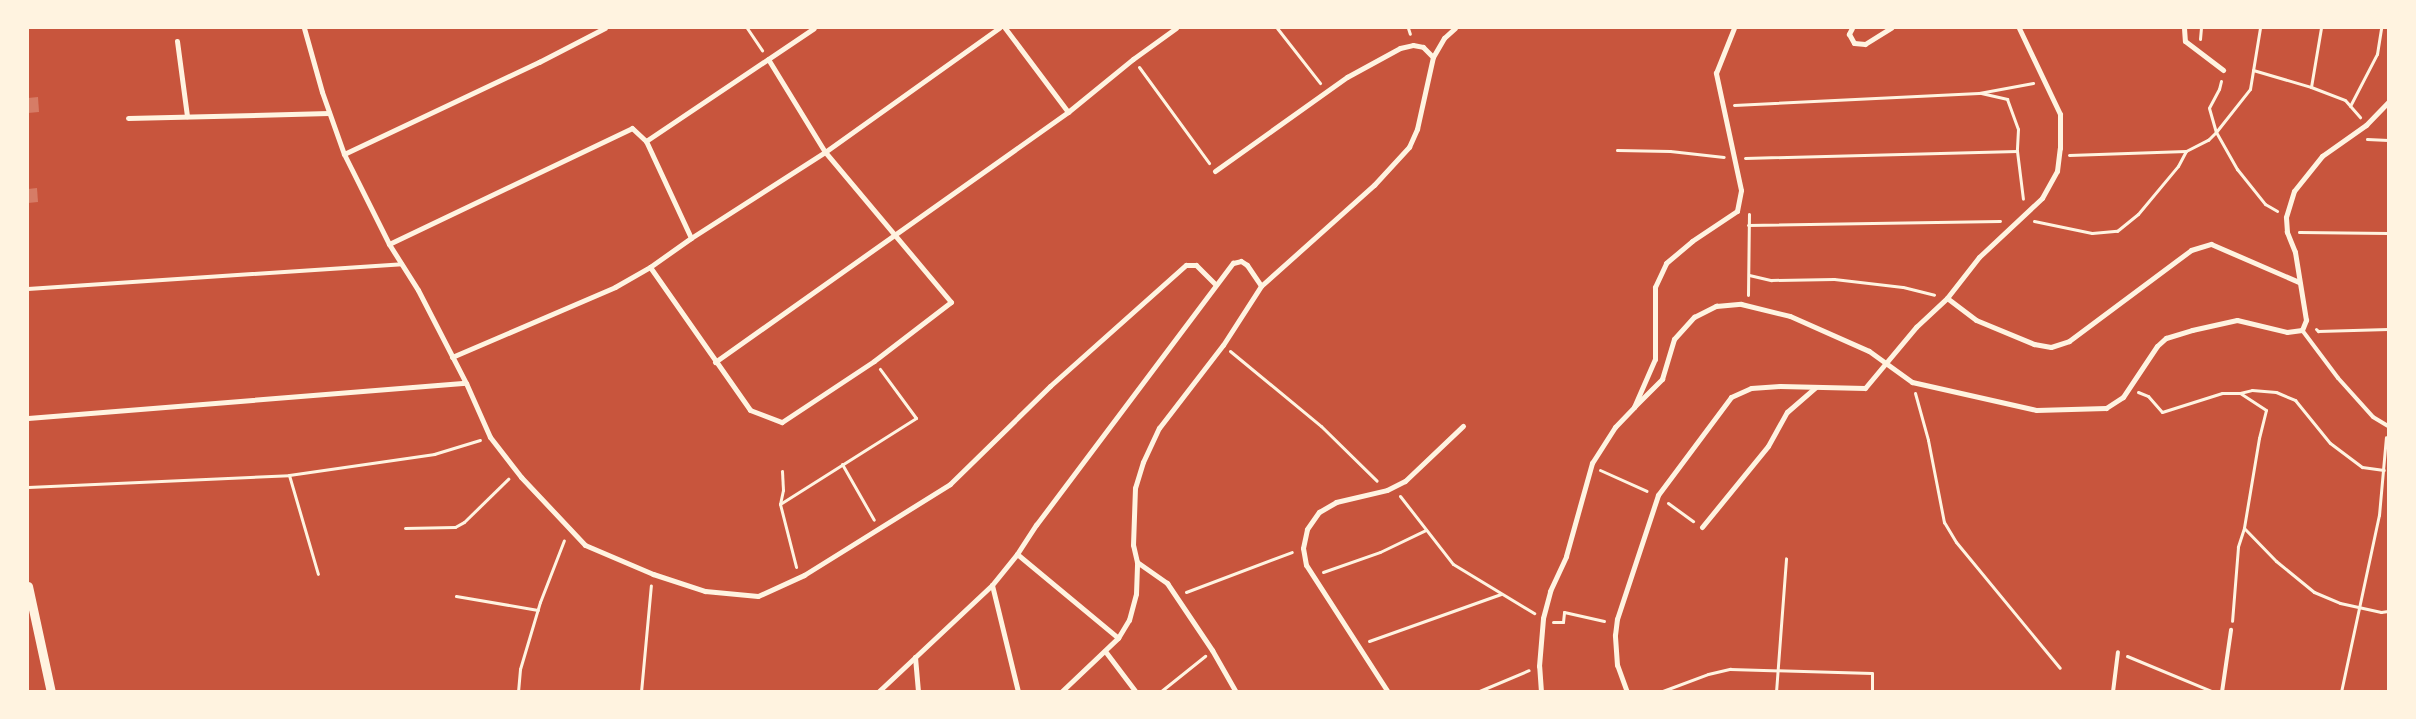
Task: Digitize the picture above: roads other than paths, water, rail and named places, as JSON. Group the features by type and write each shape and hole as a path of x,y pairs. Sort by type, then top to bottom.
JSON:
{"street":[{"path":"304,28 329,113 344,154 389,244 418,290 466,383 490,437 517,470 585,545 653,574 705,591 758,596 798,578 950,484 1050,386 1186,266 1196,265 1216,284"},
{"path":"344,154 539,62 605,28"},
{"path":"646,141 814,28"},
{"path":"452,356 615,287 650,267 691,238 825,152 999,28"},
{"path":"1005,28 1068,112"},
{"path":"715,362 1068,112 1133,59 1176,28"},
{"path":"1061,692 1118,638 1129,620 1136,594 1137,562 1133,545 1132,509 1135,488 1143,462 1159,428 1223,345 1261,286 1374,185 1409,147 1417,129 1434,58 1444,38 1455,28"},
{"path":"1634,407 1655,359 1655,287 1666,263 1692,241 1737,211 1741,190 1716,73 1734,28"},
{"path":"1852,28 1849,34 1854,43 1865,44 1891,28"},
{"path":"1627,692 1617,665 1614,635 1617,619 1658,496 1731,396 1751,388 1865,388 1888,363 1916,327 1947,298 1979,257 2042,198 2057,171 2060,156 2060,114 2019,28"},
{"path":"2184,28 2185,40 2223,70"},
{"path":"177,41 187,116"},
{"path":"1215,171 1347,77 1400,48 1413,45 1423,47 1434,58"},
{"path":"650,267 750,410 782,422 874,361 951,302 825,152 768,59"},
{"path":"1541,692 1539,666 1543,620 1550,591 1566,556 1592,464 1615,427 1662,379 1674,339 1694,317 1716,306 1748,306 1790,316 1869,351 1912,382 2036,410 2106,408 2123,397 2157,346 2166,338 2219,322 2238,320 2287,332 2302,330 2306,320 2295,252 2287,232 2286,217 2294,190 2322,156 2366,125 2388,102"},
{"path":"128,118 329,113"},
{"path":"389,244 632,128 646,141 691,238"},
{"path":"1947,298 1976,320 2034,344 2051,347 2069,341 2191,250 2211,244 2299,282"},
{"path":"878,692 992,585 1233,263 1241,261 1247,265 1261,286"},
{"path":"28,418 466,383"},
{"path":"1702,527 1768,446 1788,412 1816,387"},
{"path":"1388,692 1375,668 1357,646 1306,565 1302,548 1307,529 1319,512 1336,502 1387,490 1405,481 1463,426"},
{"path":"1017,554 1118,638"},
{"path":"1137,562 1167,583 1212,650 1236,692"},
{"path":"992,585 1018,692"},
{"path":"28,586 51,692"},
{"path":"1105,650 1136,692"},
{"path":"915,657 918,692"}],"lane":[{"path":"28,289 402,264"},
{"path":"2302,330 2350,391 2374,417 2388,426"},
{"path":"2222,692 2231,630"},
{"path":"2113,692 2118,652"}]}
